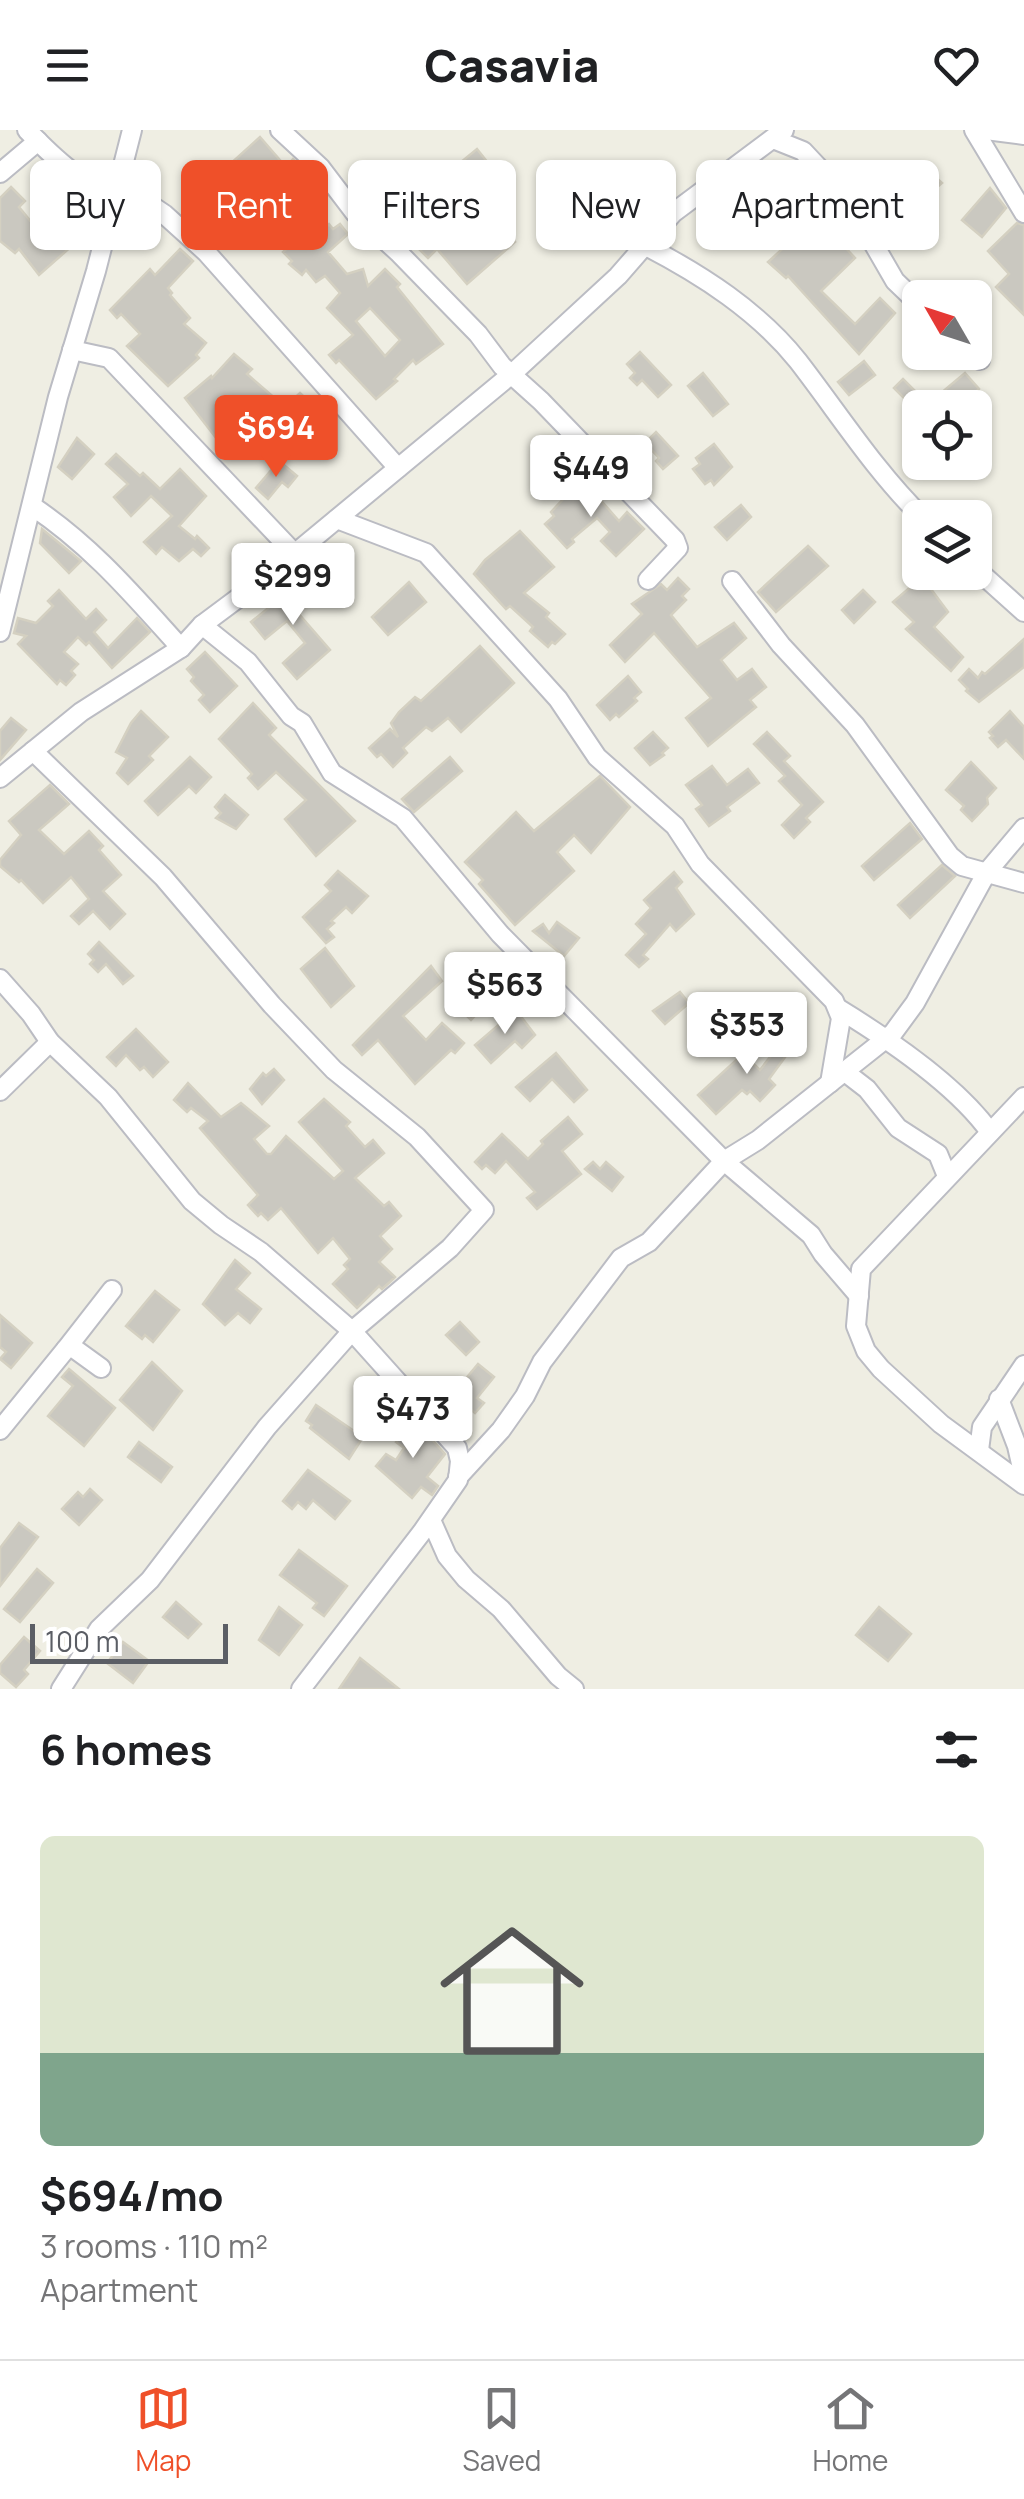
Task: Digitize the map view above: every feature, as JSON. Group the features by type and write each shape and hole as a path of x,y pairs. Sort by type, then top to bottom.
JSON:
{"street":[{"path":"125,160 132,130"},
{"path":"280,130 301,146 351,209 398,252 478,334 502,366 675,540 676,554 648,580"},
{"path":"974,130 1024,213"},
{"path":"986,130 1024,134"},
{"path":"676,211 778,135 803,151 818,167 858,217 902,288"},
{"path":"0,174 33,136 62,160"},
{"path":"161,212 206,252 398,468"},
{"path":"0,632 101,250"},
{"path":"0,778 81,712 181,648 202,625 513,373 642,250"},
{"path":"652,250 746,308 796,359 845,426 908,500"},
{"path":"72,350 108,358 294,554"},
{"path":"32,506 71,532 112,570 181,648"},
{"path":"337,519 426,553 558,699 596,757 676,826 700,864 839,1009 886,1038 978,1115 990,1132"},
{"path":"732,581 781,645 855,725 950,856 962,866 1024,883"},
{"path":"992,583 1024,612"},
{"path":"202,625 248,662 291,716 302,723 332,773 402,818 500,934 724,1161 811,1235 859,1296"},
{"path":"33,751 164,877 334,1070 417,1137 484,1210 450,1248 352,1331 267,1426 150,1580 99,1630 62,1689"},
{"path":"301,1689 431,1520 458,1477 500,1430 525,1396 542,1362 621,1258 649,1242 724,1161 758,1140 886,1038 915,1003 987,872 1024,828"},
{"path":"0,979 50,1042 108,1097 192,1200 262,1252 352,1331 457,1448 458,1477"},
{"path":"838,1077 839,1009"},
{"path":"0,1090 50,1042"},
{"path":"838,1077 867,1088 898,1128 938,1154 946,1176"},
{"path":"1024,1098 861,1269 856,1326 866,1351 881,1369 941,1424 1024,1486"},
{"path":"0,1430 112,1290"},
{"path":"66,1348 72,1347 101,1368"},
{"path":"979,1450 982,1427 1024,1365"},
{"path":"999,1398 1024,1477"},
{"path":"431,1520 447,1556 466,1579 500,1609 574,1689"}],"building":[{"path":"260,137 280,160 235,160"},
{"path":"477,149 486,160 464,160"},
{"path":"11,187 25,201 19,207 30,220 30,250 67,250 39,275 19,249 15,253 0,241 0,198"},
{"path":"990,188 1006,208 982,237 962,220"},
{"path":"1017,223 1024,225 1024,315 996,287 1009,274 988,251"},
{"path":"340,224 348,234 328,252 347,274 363,269 368,286 385,269 443,344 416,364 413,360 376,399 339,360 336,363 329,355 353,335 327,308 340,293 325,276 316,282 306,270 302,275 289,264 292,261 283,252 328,250 328,225 333,229","holes":["370,308 400,340 385,356 356,321"]},
{"path":"180,249 193,261 168,288 190,318 184,324 206,343 196,355 199,358 168,386 127,346 140,334 121,314 117,318 110,310 150,269 155,275"},
{"path":"420,250 436,250 428,258"},
{"path":"438,250 506,250 467,284"},
{"path":"781,250 848,250 855,258 821,291 855,324 880,298 895,313 859,354 788,276 768,262"},
{"path":"640,352 671,385 658,397 642,380 637,385 630,378 635,373 627,364"},
{"path":"234,354 252,369 247,374 285,407 300,393 334,426 307,451 267,405 220,443 185,398 212,378"},
{"path":"864,361 875,375 849,395 838,382"},
{"path":"703,373 728,404 713,416 688,386"},
{"path":"965,373 979,389 978,390 945,390"},
{"path":"903,379 914,390 902,390 902,396 894,388"},
{"path":"656,432 678,456 663,469 645,443"},
{"path":"77,438 94,454 72,479 58,467"},
{"path":"714,444 732,467 714,485 711,480 705,484 693,469 700,464 696,458"},
{"path":"116,454 160,489 180,469 206,496 179,526 209,548 201,556 193,549 179,561 162,547 156,554 144,542 172,516 151,496 131,516 114,497 128,484 106,464"},
{"path":"279,461 297,476 288,487 282,482 268,499 256,488"},
{"path":"582,479 619,521 627,512 644,529 616,556 601,541 610,532 597,518 567,548 545,524"},
{"path":"741,505 751,517 727,540 715,527"},
{"path":"42,529 81,561 69,573 40,543"},
{"path":"520,531 554,567 524,593 549,613 546,617 565,634 548,647 530,631 533,627 510,606 506,609 474,574"},
{"path":"808,546 828,566 776,612 758,592"},
{"path":"299,575 312,590 292,606 330,650 297,679 283,663 305,643 287,621 265,639 251,622 288,592 284,587"},
{"path":"678,578 689,589 682,596 686,600 671,615 697,647 734,623 746,638 721,660 737,680 752,669 766,687 750,700 756,707 708,746 686,718 711,698 654,633 625,662 610,645 642,614 632,604 661,584 667,590"},
{"path":"409,582 426,602 388,635 372,617"},
{"path":"59,590 86,619 96,609 106,620 94,632 108,648 137,618 150,632 112,668 89,642 86,645 78,637 64,652 78,664 71,671 75,675 66,685 60,680 57,684 18,644 26,636 14,633 18,618 36,623 53,606 48,601"},
{"path":"863,590 875,602 854,623 842,610"},
{"path":"907,590 932,590 948,612 934,627 963,657 951,671 906,629 914,622 893,602"},
{"path":"1024,639 1024,667 979,702 966,691 959,680 969,669 978,678"},
{"path":"480,646 514,683 461,732 448,718 432,731 426,727 403,748 407,753 393,767 381,754 377,757 369,748 390,729 398,737 391,723 399,712 415,697 421,701"},
{"path":"205,652 237,686 210,712 199,700 204,695 191,681 194,677 187,669"},
{"path":"628,676 641,692 634,698 637,701 610,720 597,705"},
{"path":"253,703 276,728 269,735 355,821 316,856 285,819 306,800 276,772 258,789 248,778 252,774 219,739"},
{"path":"141,711 168,737 149,756 153,760 128,784 117,773 127,758 116,752"},
{"path":"1010,711 1024,727 1024,759 1006,740 998,747 990,738 993,736 989,732"},
{"path":"11,718 26,730 0,760 0,731"},
{"path":"653,732 668,748 650,765 635,748"},
{"path":"767,732 790,756 784,761 823,802 806,818 810,822 794,838 782,825 802,805 779,781 785,776 754,744"},
{"path":"190,757 211,777 196,793 189,786 158,815 145,801"},
{"path":"450,757 462,771 414,812 402,799"},
{"path":"971,762 996,788 972,821 961,810 964,806 946,790"},
{"path":"712,766 727,785 748,769 759,783 709,826 696,809 702,805 686,785"},
{"path":"600,776 630,807 591,853 574,835 557,852 574,871 515,925 465,862 516,812 534,831"},
{"path":"50,785 69,804 39,830 64,854 89,831 103,846 99,850 121,875 103,891 125,914 110,929 93,911 79,924 71,916 89,899 71,877 43,903 21,880 0,866 0,860 21,835 9,821"},
{"path":"225,795 248,815 236,829 216,818 221,813 215,807"},
{"path":"910,823 922,839 874,880 862,866"},
{"path":"942,865 955,876 910,918 898,905"},
{"path":"338,871 368,896 352,913 346,907 331,921 334,923 327,929 334,937 326,943 303,917 331,891 325,885"},
{"path":"674,872 682,882 676,888 694,914 676,931 670,924 643,955 648,959 639,967 626,955 646,934 636,924 651,908 644,900"},
{"path":"557,922 579,938 564,956 533,931 543,924 549,933"},
{"path":"99,942 133,976 123,984 106,964 98,972 90,964 94,960 88,954"},
{"path":"325,948 354,986 331,1007 301,969"},
{"path":"431,966 442,981 403,1016 426,1040 442,1023 464,1043 415,1084 378,1040 362,1055 353,1045"},
{"path":"476,976 495,995 486,1011 483,1007 471,1020 456,1005 473,989 468,984"},
{"path":"680,992 689,1003 665,1024 653,1011"},
{"path":"748,1002 758,1011 743,1031 755,1044 747,1051 717,1021 725,1013 730,1018"},
{"path":"516,1010 535,1035 522,1048 515,1041 491,1063 475,1045"},
{"path":"793,1027 802,1034 769,1079 775,1085 760,1101 750,1091 747,1094 742,1090 716,1114 698,1095 743,1054 760,1070"},
{"path":"136,1029 168,1062 153,1077 126,1055 116,1066 107,1057"},
{"path":"556,1053 587,1090 574,1102 552,1079 530,1101 516,1087"},
{"path":"274,1069 284,1080 262,1104 250,1089 263,1073 266,1076"},
{"path":"188,1083 221,1117 241,1103 269,1126 254,1139 267,1154 286,1136 334,1179 343,1171 299,1122 324,1099 350,1122 346,1126 365,1147 373,1140 384,1153 355,1178 384,1206 389,1202 401,1216 380,1236 392,1249 379,1262 395,1277 382,1289 379,1286 357,1308 333,1284 348,1269 344,1265 350,1259 333,1238 318,1253 281,1208 268,1220 261,1213 258,1216 248,1205 258,1195 200,1128 208,1121 191,1108 187,1112 174,1100"},
{"path":"568,1117 582,1134 562,1151 581,1174 537,1209 527,1198 535,1192 506,1161 495,1173 475,1162 502,1134 528,1159"},
{"path":"593,1162 600,1169 606,1162 623,1177 612,1191 585,1169"},
{"path":"235,1260 250,1273 236,1289 261,1309 250,1323 238,1313 225,1325 203,1304"},
{"path":"155,1291 179,1310 153,1342 145,1335 142,1339 126,1326"},
{"path":"0,1315 32,1343 11,1368 0,1359 6,1352 0,1347"},
{"path":"460,1322 479,1342 466,1355 446,1335"},
{"path":"152,1362 182,1391 153,1430 120,1400"},
{"path":"478,1364 494,1377 477,1398 484,1403 475,1413 453,1394"},
{"path":"69,1369 115,1408 84,1446 48,1416 73,1386 62,1377"},
{"path":"372,1391 388,1403 372,1423 357,1410"},
{"path":"316,1405 363,1437 349,1459 310,1428 312,1425 306,1421"},
{"path":"413,1419 445,1454 427,1477 438,1486 432,1495 421,1487 412,1498 376,1466 386,1454 396,1460 404,1448 396,1442"},
{"path":"139,1442 172,1467 161,1482 128,1457"},
{"path":"308,1470 350,1501 335,1519 313,1500 306,1509 298,1502 292,1509 283,1501"},
{"path":"90,1489 102,1500 79,1525 62,1509 78,1492 83,1497"},
{"path":"19,1523 38,1537 0,1586 0,1548"},
{"path":"299,1550 347,1586 324,1616 313,1608 317,1603 280,1575"},
{"path":"37,1569 53,1583 20,1622 4,1609"},
{"path":"176,1602 201,1624 188,1638 163,1617"},
{"path":"279,1607 302,1625 279,1655 259,1640"},
{"path":"879,1607 911,1634 888,1661 856,1635"},
{"path":"24,1637 40,1651 16,1687 0,1673 0,1665"},
{"path":"123,1642 149,1661 133,1683 107,1663"},
{"path":"360,1658 399,1689 339,1689"}]}
